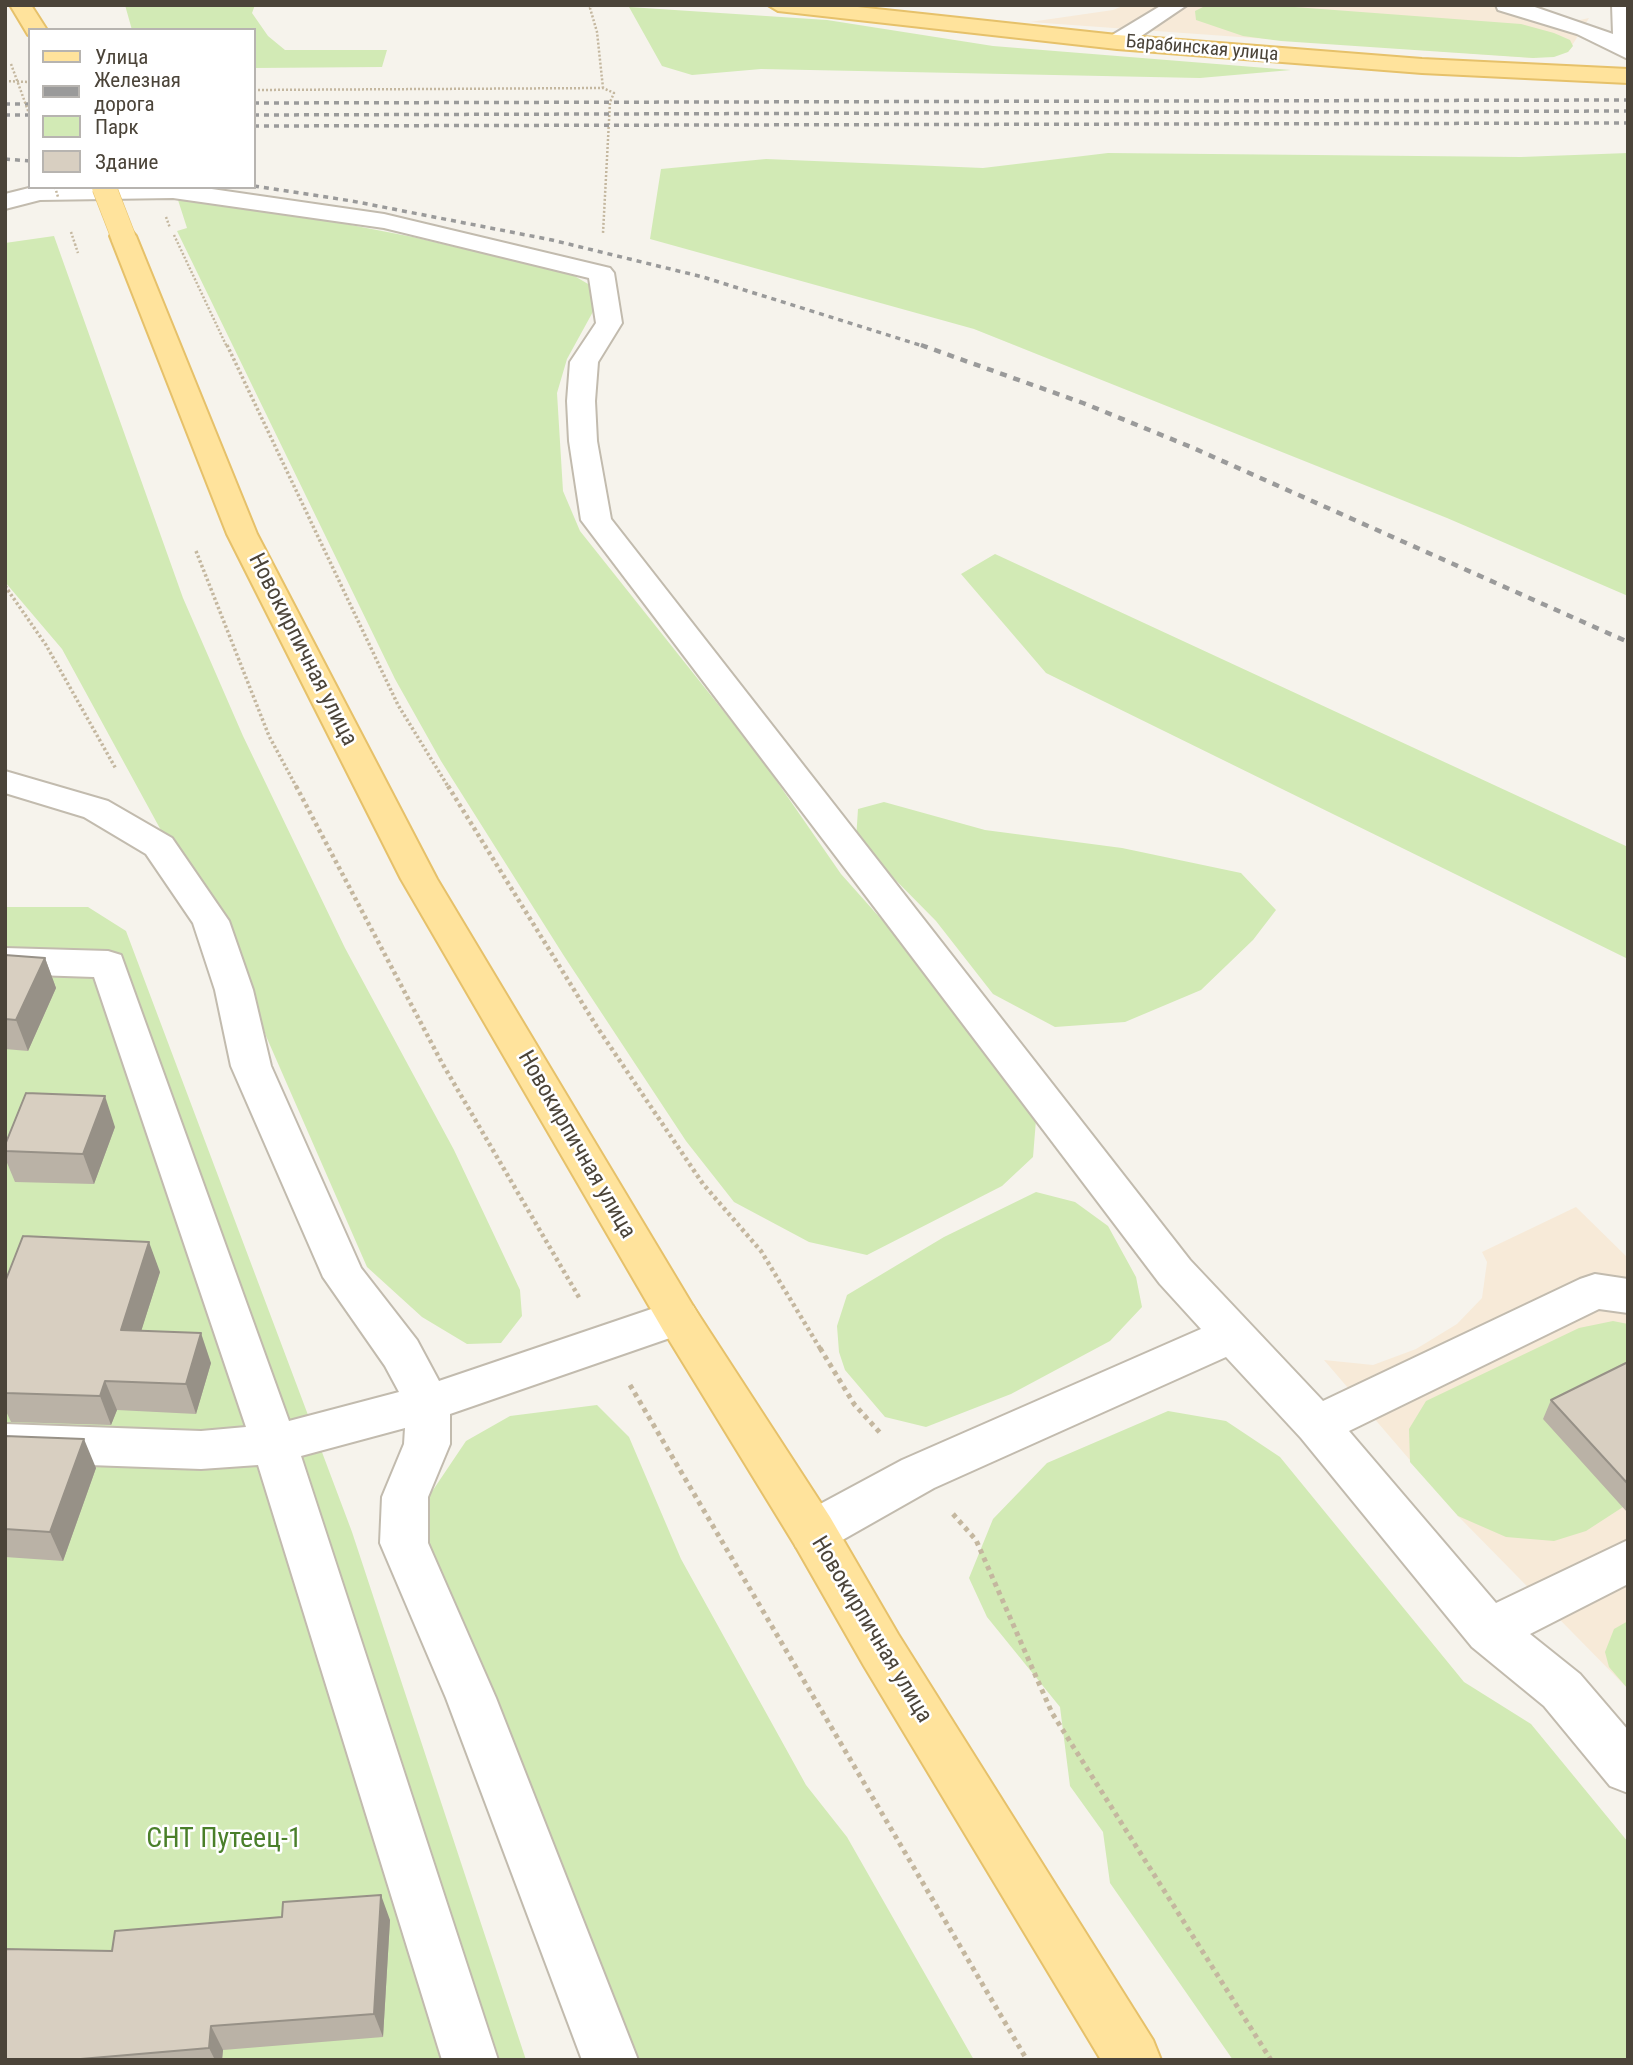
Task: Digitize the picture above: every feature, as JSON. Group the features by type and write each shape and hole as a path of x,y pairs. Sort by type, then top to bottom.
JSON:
{"main road":[{"path":"20,5 35,28"},
{"name":"Барабинская улица","path":"778,5 910,22 1117,42 1422,66 1628,76"},
{"name":"Новокирпичная улица","path":"105,189 248,546 419,879 678,1318 813,1532 881,1650 1133,2060"}],"street":[{"path":"1117,42 1177,5"},
{"path":"1506,5 1585,29 1626,49 1623,5"},
{"path":"5,187 39,193 173,191 358,217 601,273 608,323 584,362 581,401 583,441 596,520 1175,1272 1317,1425 1489,1631 1562,1690 1628,1769"},
{"path":"5,202 39,193"},
{"path":"5,782 96,809 159,846 211,921 234,989 251,1066 344,1277 401,1353 428,1403 427,1444 405,1497 404,1543 471,1698 610,2060"},
{"path":"5,961 108,964 274,1444 470,2060"},
{"path":"1317,1425 1595,1291 1628,1296"},
{"path":"5,1443 201,1450 274,1444 428,1403 678,1318"},
{"path":"813,1532 918,1474 1232,1335"},
{"path":"1489,1631 1628,1561"}],"path":[{"path":"593,5 590,8 597,32 604,88"},
{"path":"5,61 11,64 28,111"},
{"path":"5,81 28,82"},
{"path":"256,90 604,88 614,93 610,102 611,126 601,273"},
{"path":"170,228 398,705 604,1038 703,1184 761,1251 854,1404 976,1540 1052,1713 1271,2060"},
{"path":"75,244 79,256"},
{"path":"193,543 269,736 442,1063 1027,2060"},
{"path":"5,586 47,645 159,846"}],"shaded area":[{"path":"1125,5 1539,5 1560,18 1589,18 1568,52 1533,58 1030,22 1113,10"},
{"path":"1576,1207 1628,1258 1628,1689 1458,1516 1324,1360 1373,1365 1416,1349 1457,1324 1482,1298 1487,1262 1482,1252"}],"green space":[{"path":"125,5 255,5 252,13 268,36 285,50 387,50 382,67 256,68 256,28 131,28"},
{"path":"1207,5 1268,5 1521,24 1554,33 1570,40 1573,46 1568,52 1554,57 1533,58 1281,41 1243,36 1196,20 1195,11"},
{"path":"629,7 827,20 993,46 1291,70 1200,78 761,69 692,75 662,66"},
{"path":"1108,153 1521,157 1628,153 1628,596 1447,518 974,329 650,239 661,169 766,159 983,168"},
{"path":"178,200 289,213 413,237 571,274 595,288 595,308 567,359 557,393 563,491 580,531 760,757 841,874 939,984 1036,1120 1033,1157 1002,1186 867,1255 809,1242 734,1202 686,1141 564,956 441,761 395,679 177,231 187,228"},
{"path":"54,236 183,598 243,736 345,948 454,1150 520,1290 522,1316 501,1343 467,1344 422,1317 367,1267 266,1036 242,966 169,845 62,649 5,582 5,243"},
{"path":"995,554 1628,847 1628,959 1046,673 961,574"},
{"path":"884,802 985,830 1122,848 1241,873 1276,910 1253,940 1201,990 1125,1022 1055,1027 993,994 936,921 856,840 858,809"},
{"name":"СНТ Путеец-1","path":"5,907 88,907 126,931 352,1532 526,2060 5,2060"},
{"path":"1036,1192 1075,1202 1108,1226 1136,1277 1142,1307 1110,1341 1011,1394 926,1427 885,1417 845,1370 839,1352 837,1326 847,1295 944,1237"},
{"path":"1613,1321 1628,1324 1623,1507 1586,1531 1554,1541 1506,1537 1458,1516 1410,1462 1409,1429 1426,1401 1579,1328"},
{"path":"597,1405 629,1437 681,1559 806,1785 847,1837 974,2060 635,2060 425,1548 429,1496 466,1441 510,1416"},
{"path":"1168,1411 1226,1421 1280,1457 1464,1682 1531,1724 1628,1842 1628,2060 1233,2060 1110,1883 1103,1832 1070,1786 1060,1707 987,1617 969,1578 993,1519 1047,1463"},
{"path":"1628,1621 1628,1689 1609,1667 1605,1652 1614,1629"}],"building":[{"path":"5,955 45,958 16,1020 5,1019"},
{"path":"26,1093 105,1096 83,1154 5,1151"},
{"path":"23,1236 149,1242 121,1330 201,1333 186,1384 105,1381 100,1396 5,1393 5,1282"},
{"path":"1628,1362 1628,1484 1551,1400"},
{"path":"5,1436 84,1439 50,1532 5,1529"},
{"path":"381,1895 374,2014 211,2026 209,2048 69,2060 5,2060 5,1949 112,1951 115,1931 282,1917 283,1902"}],"railway":[{"path":"256,103 1628,100"},
{"path":"5,104 28,104"},
{"path":"256,115 1628,111"},
{"path":"5,115 28,115"},
{"path":"256,126 1628,123"},
{"path":"5,159 28,161"},
{"path":"256,186 352,201 552,240 703,277 926,347"},
{"path":"921,345 1083,403 1191,447 1628,642"}]}
